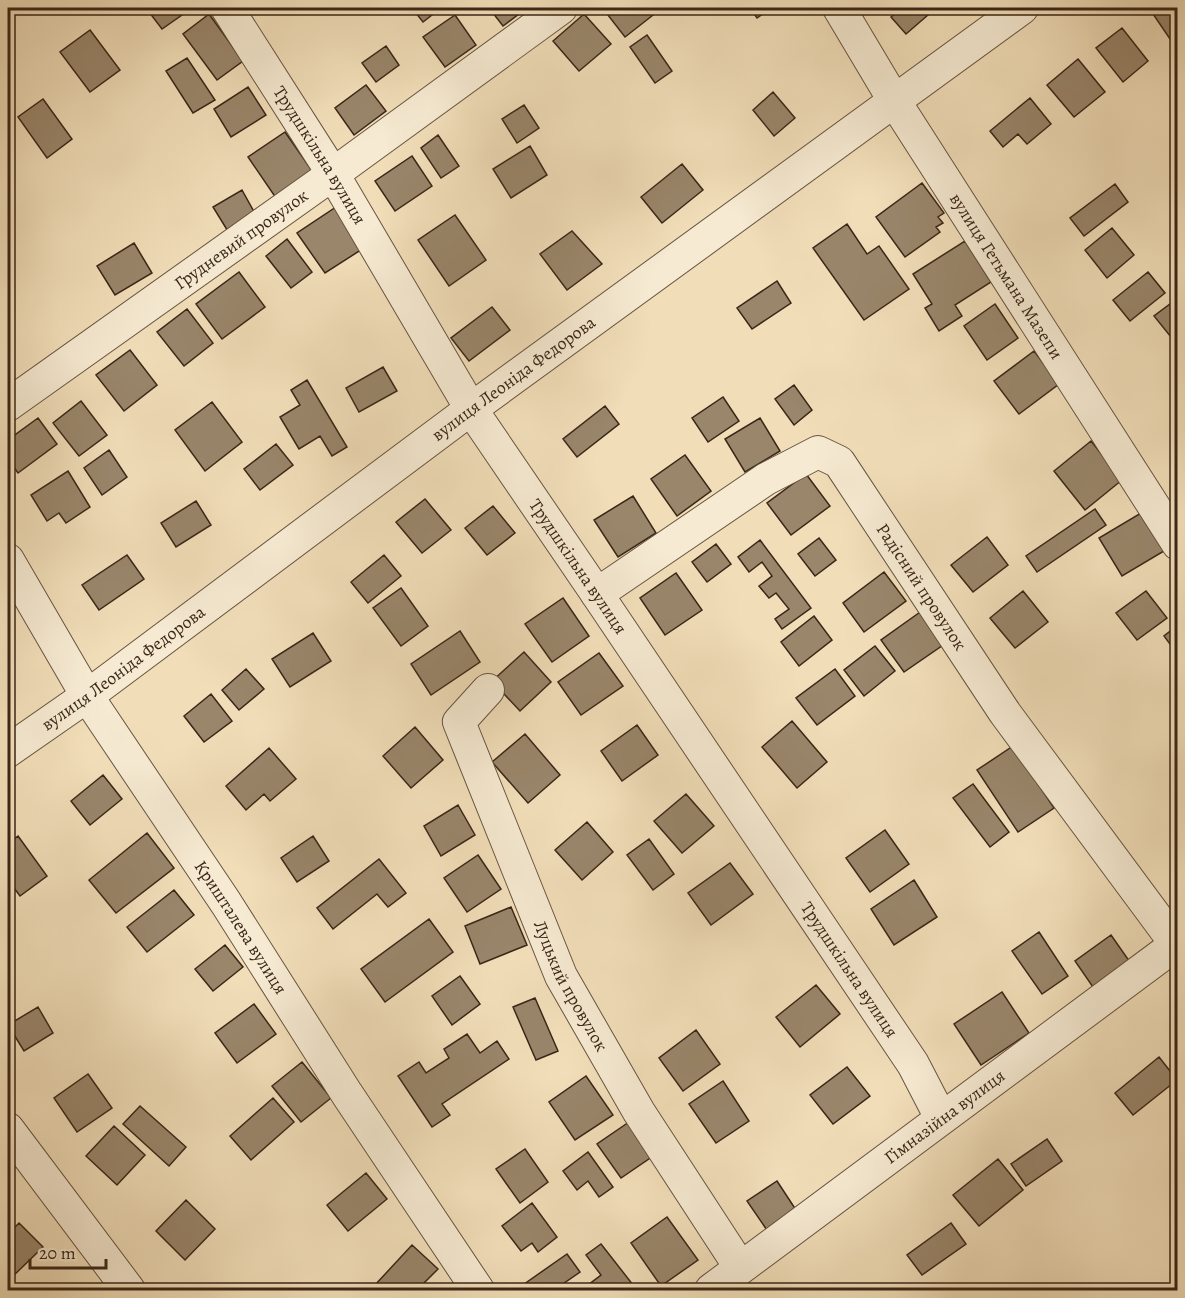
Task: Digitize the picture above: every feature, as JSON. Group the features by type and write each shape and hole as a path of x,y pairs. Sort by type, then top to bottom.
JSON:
{"street":[{"name":"Трудшкільна вулиця","path":"227,8 333,174 471,410 913,1064 941,1118"},
{"name":"Грудневий провулок","path":"8,405 333,174 561,8"},
{"name":"вулиця Гетьмана Мазепи","path":"839,8 895,102 1178,544"},
{"name":"вулиця Леоніда Федорова","path":"8,751 87,696 471,410 1022,8"},
{"name":"Радісний провулок","path":"597,594 766,479 818,452 839,462 1005,713 1177,943"},
{"name":"Кришталева вулиця","path":"8,560 87,696 226,903 347,1094 478,1290"},
{"name":"Луцький провулок","path":"488,690 459,722 561,976 639,1112 740,1267"},
{"name":"Гімназійна вулиця","path":"711,1290 1177,943"},
{"path":"8,1129 129,1290"}],"building":[{"path":"146,8 192,8 162,29"},
{"path":"412,8 441,8 423,22"},
{"path":"489,8 527,8 503,26"},
{"path":"607,8 662,8 625,37 604,10"},
{"path":"750,8 771,8 757,18"},
{"path":"902,8 936,8 906,34 891,17"},
{"path":"1149,8 1178,8 1178,34 1170,39"},
{"path":"209,14 243,61 217,80 183,34"},
{"path":"584,14 611,44 579,71 553,41"},
{"path":"455,15 476,45 445,67 423,37"},
{"path":"1122,28 1148,61 1123,82 1096,48"},
{"path":"90,30 120,70 90,92 60,52"},
{"path":"647,35 672,71 655,83 630,47"},
{"path":"386,46 399,65 376,82 362,63"},
{"path":"187,58 215,100 193,113 166,71"},
{"path":"1078,59 1105,92 1074,117 1047,85"},
{"path":"366,85 386,111 354,135 335,108"},
{"path":"248,87 266,115 231,137 214,109"},
{"path":"773,92 795,118 774,136 753,110"},
{"path":"1030,98 1051,124 1027,144 1018,134 1003,147 990,131"},
{"path":"43,99 72,139 47,158 18,117"},
{"path":"524,105 539,128 517,143 502,119"},
{"path":"285,132 313,172 276,198 248,157"},
{"path":"438,135 459,166 441,178 421,148"},
{"path":"530,146 547,175 511,198 493,169"},
{"path":"412,156 432,186 395,211 375,181"},
{"path":"682,164 703,190 662,223 641,197"},
{"path":"922,183 944,213 938,217 943,223 936,227 940,232 905,257 876,217"},
{"path":"1115,184 1128,202 1084,236 1070,218"},
{"path":"242,190 257,217 229,233 213,207"},
{"path":"339,205 367,246 325,273 297,233"},
{"path":"455,215 486,260 449,286 418,240"},
{"path":"847,224 867,254 879,246 909,289 864,320 813,248"},
{"path":"1112,228 1134,255 1107,278 1085,250"},
{"path":"572,231 602,264 567,290 540,254"},
{"path":"287,239 312,272 291,288 266,256"},
{"path":"965,241 991,282 955,305 962,316 939,331 925,308 932,304 913,274"},
{"path":"134,243 152,273 115,295 97,266"},
{"path":"239,272 265,307 222,339 196,304"},
{"path":"1148,272 1165,293 1130,321 1113,300"},
{"path":"777,281 791,303 752,329 737,308"},
{"path":"1178,298 1178,340 1175,342 1154,316"},
{"path":"995,304 1018,338 987,360 964,326"},
{"path":"492,307 510,330 469,361 451,338"},
{"path":"187,309 213,343 184,366 157,332"},
{"path":"130,350 157,385 124,411 96,375"},
{"path":"1034,351 1059,384 1019,414 994,381"},
{"path":"383,367 397,391 359,412 346,388"},
{"path":"307,380 347,447 332,456 320,436 299,449 280,417 300,405 291,390"},
{"path":"794,385 812,410 794,425 775,399"},
{"path":"723,397 739,421 708,442 692,418"},
{"path":"81,401 107,435 79,456 53,423"},
{"path":"212,402 242,442 205,471 175,430"},
{"path":"605,406 619,424 577,457 563,439"},
{"path":"38,418 57,444 18,473 8,459 8,440"},
{"path":"760,418 780,451 745,472 725,439"},
{"path":"1091,441 1122,480 1085,510 1054,471"},
{"path":"276,444 293,465 260,490 244,469"},
{"path":"109,450 127,477 102,495 84,468"},
{"path":"685,455 711,491 677,516 651,479"},
{"path":"68,471 90,507 66,523 59,513 47,521 31,495"},
{"path":"806,474 830,506 791,535 767,503"},
{"path":"633,496 656,533 618,557 594,520"},
{"path":"425,499 451,530 422,553 396,522"},
{"path":"196,501 211,525 176,547 161,523"},
{"path":"493,506 515,533 487,555 465,528"},
{"path":"1095,509 1106,525 1037,572 1026,556"},
{"path":"1141,513 1164,551 1122,576 1099,538"},
{"path":"987,537 1008,565 973,592 951,565"},
{"path":"819,538 836,560 815,576 798,554"},
{"path":"760,540 811,608 782,629 775,619 789,609 776,593 769,598 759,586 772,576 762,562 749,572 738,557"},
{"path":"716,544 731,564 707,582 692,562"},
{"path":"127,555 144,579 99,610 82,585"},
{"path":"384,555 401,576 368,603 351,582"},
{"path":"884,572 906,601 864,632 843,603"},
{"path":"676,573 702,610 665,635 640,598"},
{"path":"401,588 428,626 401,646 373,608"},
{"path":"1023,591 1048,622 1015,648 990,618"},
{"path":"1146,591 1167,618 1137,640 1116,613"},
{"path":"563,598 589,636 552,662 525,624"},
{"path":"923,610 946,643 904,672 881,640"},
{"path":"814,616 832,640 799,666 781,642"},
{"path":"1178,625 1178,655 1164,636"},
{"path":"460,631 480,662 431,695 411,664"},
{"path":"313,633 331,661 290,687 272,659"},
{"path":"875,646 895,671 864,696 844,670"},
{"path":"524,652 551,682 520,711 492,681"},
{"path":"599,653 623,686 581,715 558,682"},
{"path":"246,669 264,689 239,710 222,690"},
{"path":"835,669 855,696 817,725 796,698"},
{"path":"211,694 232,721 204,742 184,716"},
{"path":"792,721 827,762 797,788 762,747"},
{"path":"637,725 658,755 622,781 601,751"},
{"path":"415,727 443,760 411,788 383,756"},
{"path":"525,734 560,775 528,803 492,762"},
{"path":"1013,746 1054,808 1018,832 977,770"},
{"path":"269,748 296,779 270,801 264,794 246,810 226,786"},
{"path":"103,775 122,799 90,825 71,801"},
{"path":"973,784 1009,832 990,847 953,798"},
{"path":"686,794 714,826 682,853 654,821"},
{"path":"458,805 475,835 441,856 424,826"},
{"path":"587,822 613,852 582,880 555,850"},
{"path":"885,830 909,864 870,892 846,858"},
{"path":"147,833 174,868 116,913 89,880"},
{"path":"18,836 47,876 20,896 8,880 8,844"},
{"path":"313,836 329,861 297,882 281,858"},
{"path":"649,839 674,874 653,890 627,855"},
{"path":"478,855 501,889 467,912 444,878"},
{"path":"379,859 406,893 388,907 377,894 333,929 317,908"},
{"path":"730,863 753,894 711,925 688,893"},
{"path":"914,880 937,917 894,945 871,909"},
{"path":"174,890 194,915 147,952 127,927"},
{"path":"511,907 527,945 480,964 465,926"},
{"path":"429,919 453,952 385,1002 361,969"},
{"path":"1039,932 1068,976 1042,994 1012,951"},
{"path":"1111,935 1132,965 1095,990 1075,961"},
{"path":"225,945 243,967 213,991 195,969"},
{"path":"460,976 480,1004 452,1025 432,996"},
{"path":"816,985 840,1014 800,1047 776,1017"},
{"path":"1002,992 1029,1033 981,1065 954,1024"},
{"path":"535,998 558,1051 536,1060 513,1007"},
{"path":"254,1004 276,1034 237,1063 215,1033"},
{"path":"38,1007 53,1033 24,1051 8,1025"},
{"path":"696,1030 720,1064 683,1091 659,1058"},
{"path":"467,1034 480,1053 497,1041 509,1059 442,1104 450,1115 432,1127 398,1076 419,1062 426,1073 449,1058 444,1049"},
{"path":"1159,1057 1177,1080 1133,1115 1115,1093"},
{"path":"302,1062 331,1098 301,1122 272,1086"},
{"path":"847,1067 870,1096 833,1124 810,1095"},
{"path":"88,1074 112,1108 77,1132 54,1098"},
{"path":"586,1076 613,1115 575,1140 549,1102"},
{"path":"723,1081 749,1121 716,1143 689,1104"},
{"path":"273,1098 294,1122 251,1160 230,1136"},
{"path":"140,1106 186,1147 169,1166 123,1124"},
{"path":"632,1120 656,1154 621,1178 597,1144"},
{"path":"114,1126 145,1155 117,1185 86,1156"},
{"path":"1047,1139 1062,1161 1026,1186 1011,1164"},
{"path":"525,1149 548,1182 520,1203 496,1169"},
{"path":"588,1152 613,1187 599,1197 588,1181 577,1190 563,1171"},
{"path":"998,1159 1023,1190 979,1226 953,1195"},
{"path":"366,1173 387,1199 348,1231 327,1205"},
{"path":"777,1181 800,1216 771,1236 747,1201"},
{"path":"186,1200 215,1229 185,1260 156,1231"},
{"path":"532,1203 557,1237 538,1252 532,1243 521,1251 502,1226"},
{"path":"667,1217 698,1260 661,1286 631,1243"},
{"path":"19,1223 43,1247 10,1279 8,1277 8,1234"},
{"path":"951,1223 966,1244 922,1275 907,1255"},
{"path":"601,1244 637,1290 592,1290 588,1285 601,1275 586,1255"},
{"path":"412,1245 438,1269 417,1290 381,1290 375,1285"},
{"path":"567,1254 580,1272 554,1290 517,1289"}]}
